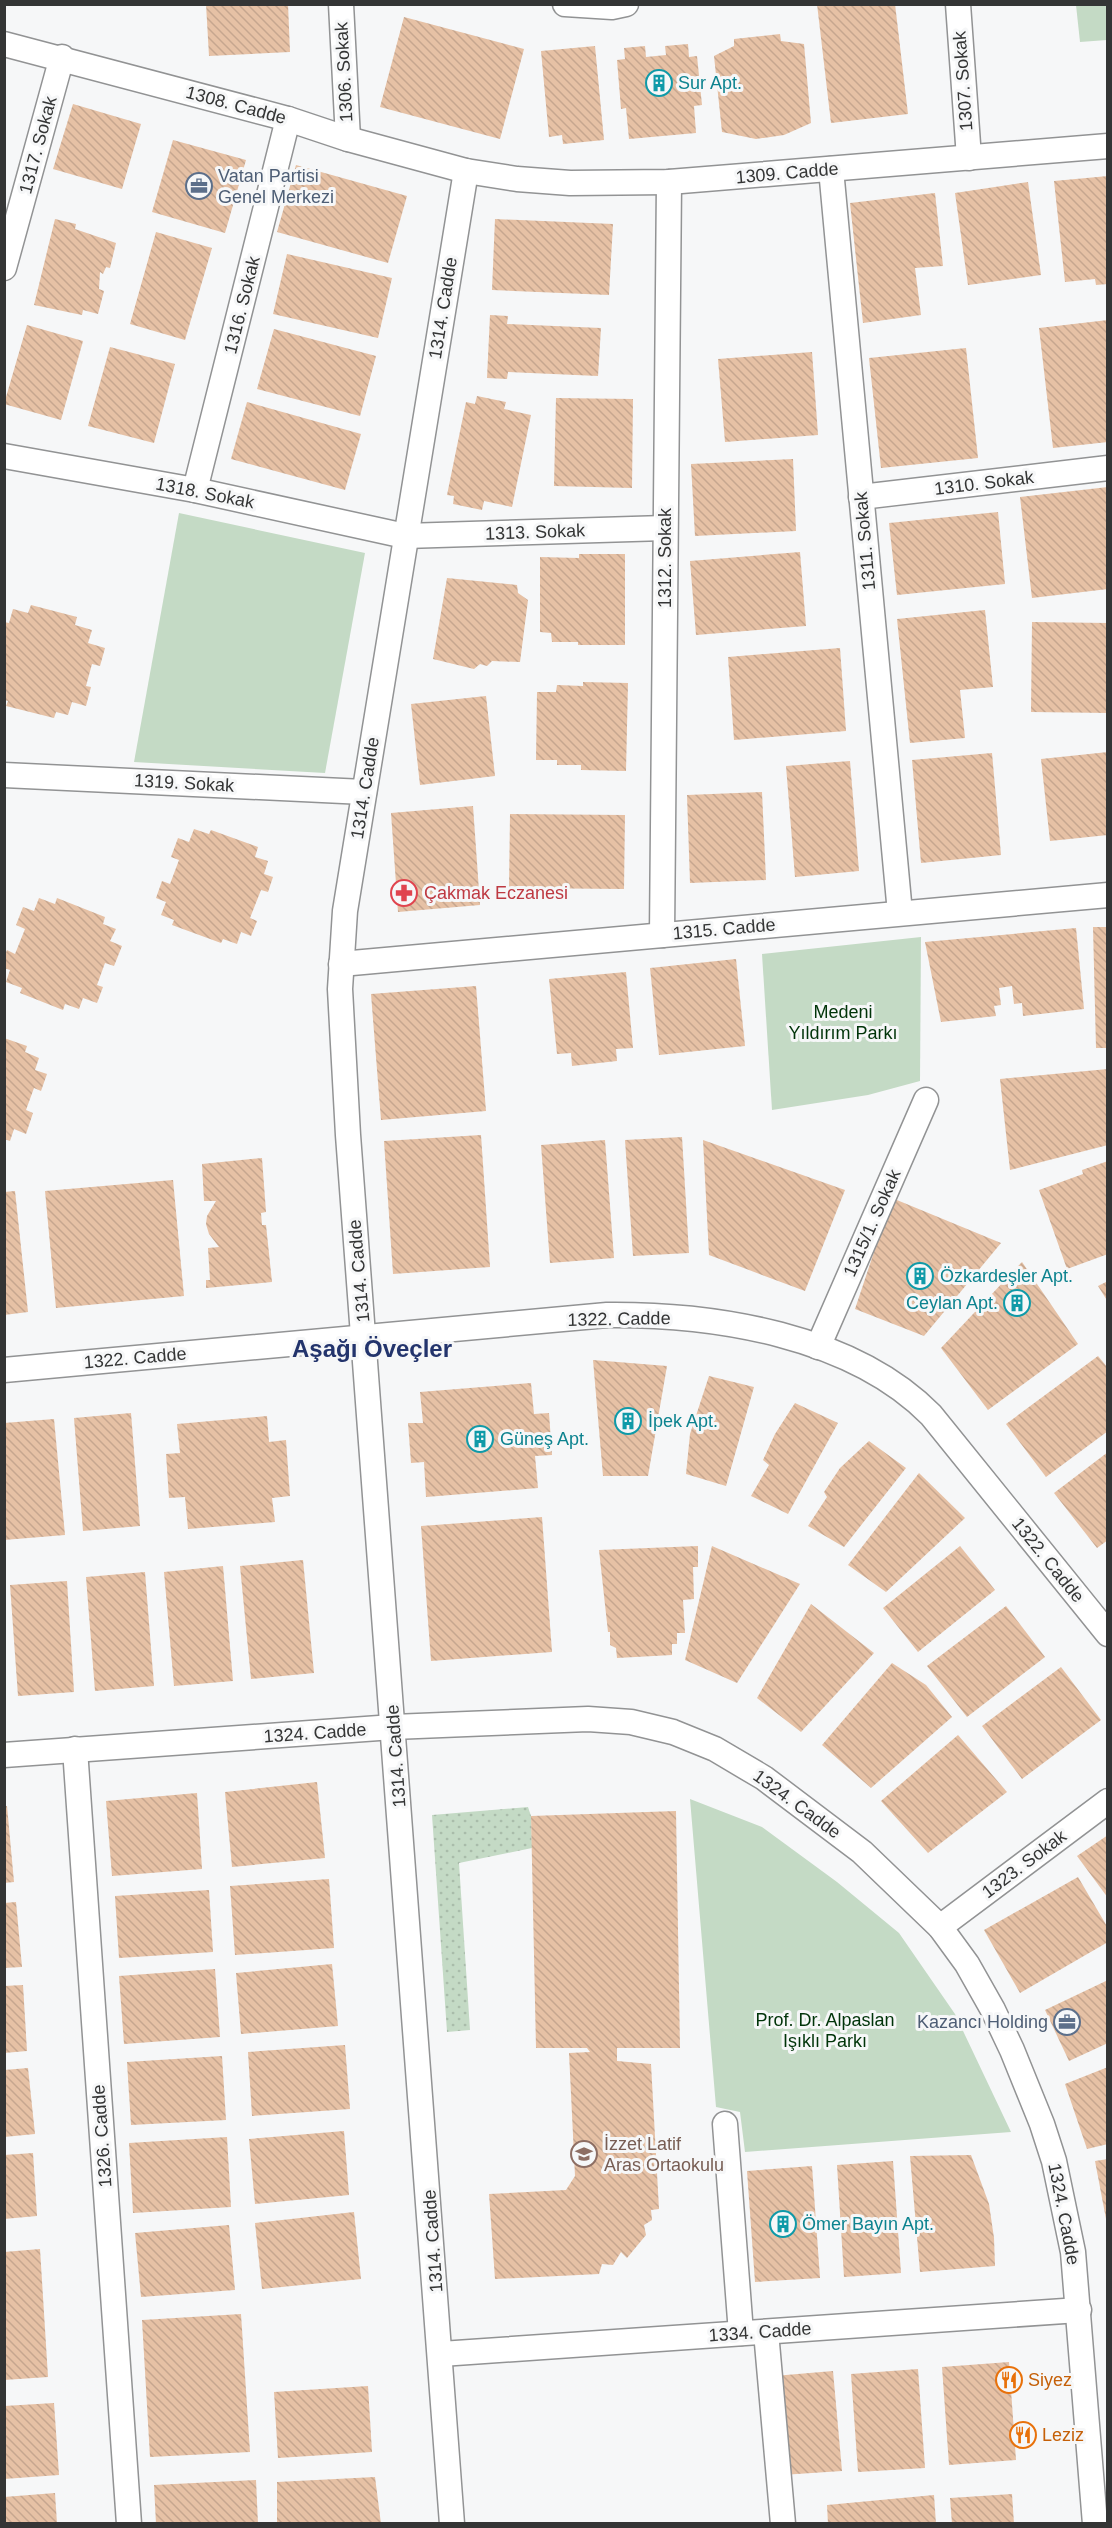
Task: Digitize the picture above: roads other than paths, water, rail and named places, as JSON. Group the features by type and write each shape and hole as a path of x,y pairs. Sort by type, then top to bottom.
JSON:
{"street":[{"name":"1306. Sokak","path":"341,4 348,138"},
{"path":"565,4 612,7 626,4"},
{"name":"1307. Sokak","path":"958,4 969,158"},
{"name":"1308. Cadde","path":"4,44 62,57 466,171"},
{"name":"1317. Sokak","path":"4,268 62,57"},
{"name":"1316. Sokak","path":"195,490 288,120"},
{"name":"1309. Cadde","path":"466,171 517,179 570,183 669,182 1107,146"},
{"name":"1311. Sokak","path":"831,169 900,913"},
{"name":"1314. Cadde","path":"452,2523 342,1045 341,964 344,920 364,792 466,171"},
{"name":"1312. Sokak","path":"662,935 669,182"},
{"name":"1318. Sokak","path":"4,456 195,490 405,536"},
{"name":"1310. Sokak","path":"861,497 1107,468"},
{"name":"1313. Sokak","path":"405,536 665,528"},
{"name":"1319. Sokak","path":"4,775 364,792"},
{"name":"1315. Cadde","path":"341,964 1107,895"},
{"name":"1315/1. Sokak","path":"818,1347 926,1100"},
{"name":"1322. Cadde","path":"4,1370 607,1315 712,1322 818,1347 877,1374 925,1408 1107,1634"},
{"name":"1324. Cadde","path":"4,1755 393,1727 588,1719 631,1722 673,1732 715,1749 764,1778 862,1852 940,1927 968,1964 993,2010 1042,2124 1064,2203 1073,2252 1079,2310 1095,2523"},
{"name":"1326. Cadde","path":"75,1749 129,2523"},
{"name":"1323. Sokak","path":"940,1927 1107,1801"},
{"path":"725,2124 741,2333"},
{"name":"1334. Cadde","path":"441,2354 1079,2310"},
{"path":"766,2332 783,2523"}],"place":[{"name":"Sur Apt.","path":"659,83"},
{"name":"Vatan Partisi Genel Merkezi","path":"199,186"},
{"name":"Çakmak Eczanesi","path":"404,893"},
{"name":"Özkardeşler Apt.","path":"920,1276"},
{"name":"Ceylan Apt.","path":"1017,1303"},
{"name":"İpek Apt.","path":"628,1421"},
{"name":"Güneş Apt.","path":"480,1439"},
{"name":"Kazancı Holding","path":"1067,2022"},
{"name":"İzzet Latif Aras Ortaokulu","path":"584,2154"},
{"name":"Ömer Bayın Apt.","path":"783,2224"},
{"name":"Siyez","path":"1009,2380"},
{"name":"Leziz","path":"1023,2435"}],"district":[{"name":"Aşağı Öveçler","path":"372,1348"}],"park label":[{"name":"Medeni Yıldırım Parkı","path":"843,1022"},
{"name":"Prof. Dr. Alpaslan Işıklı Parkı","path":"825,2030"}]}
